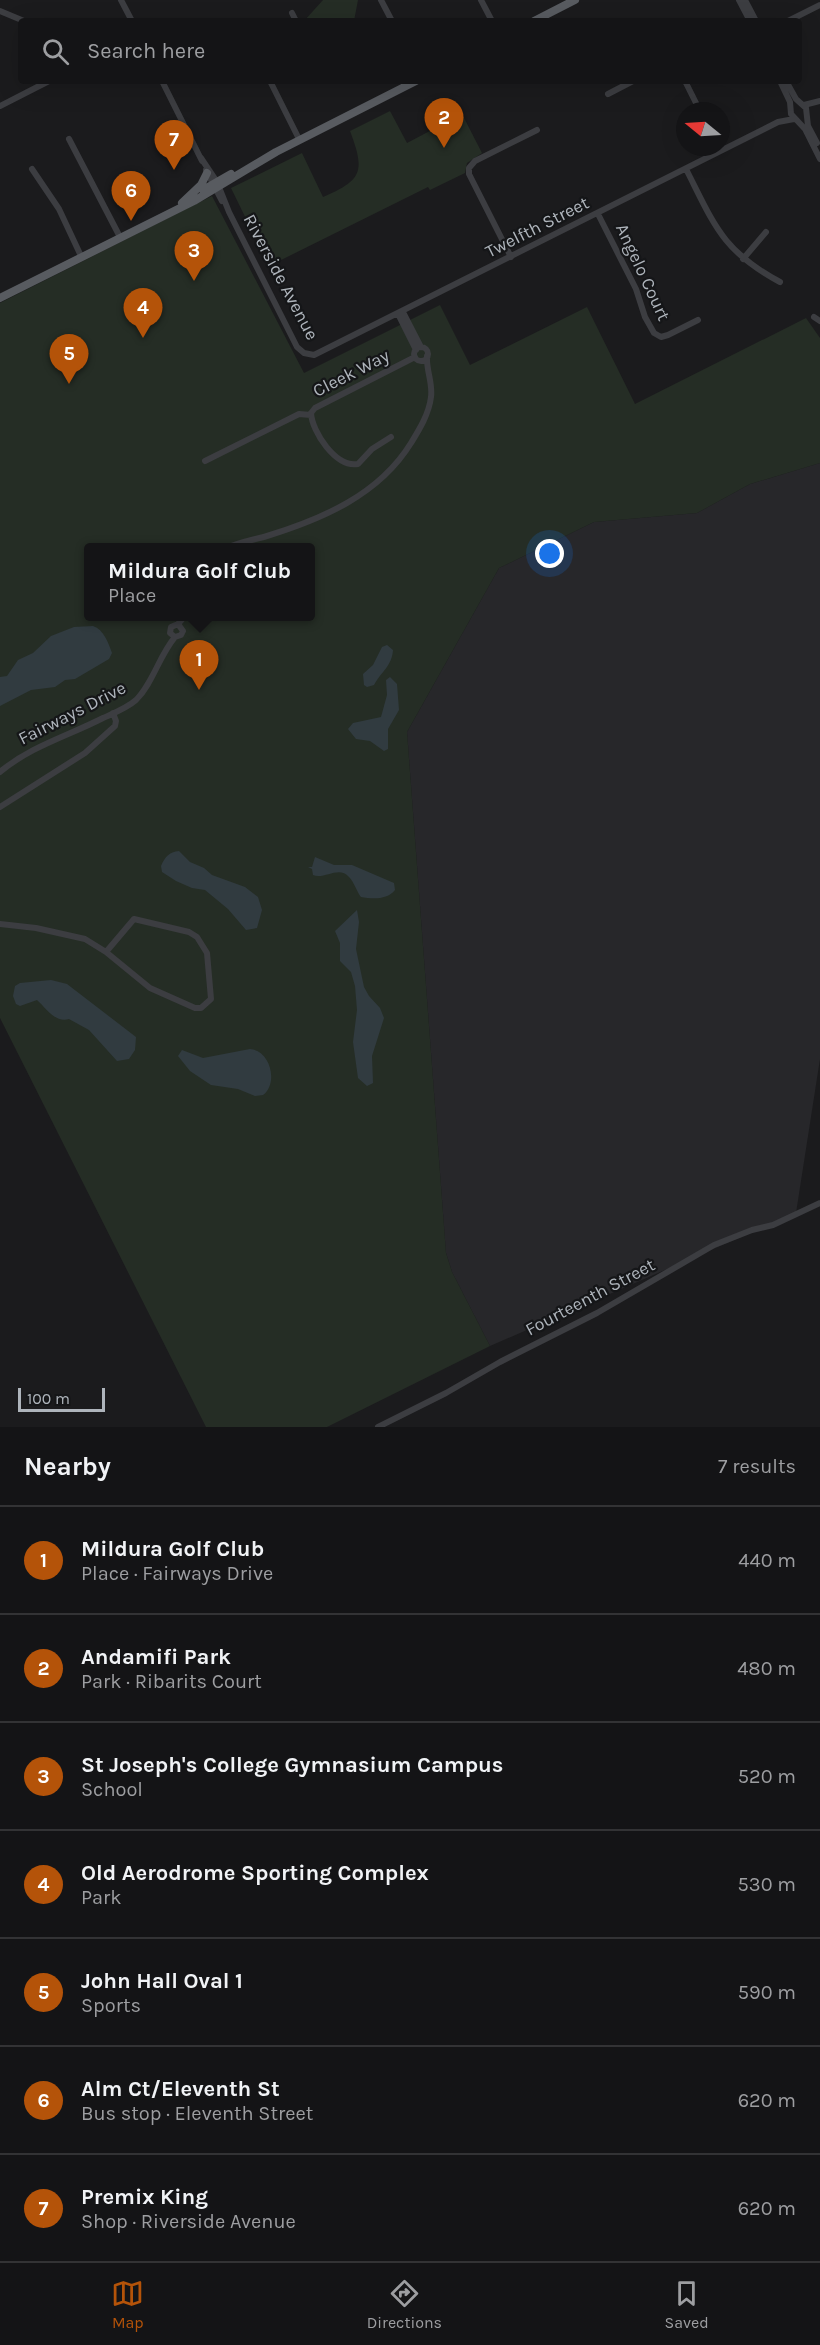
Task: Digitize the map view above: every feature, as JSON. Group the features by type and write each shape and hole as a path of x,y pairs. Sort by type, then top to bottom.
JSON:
{"main road":[{"path":"540,18 575,0"},
{"path":"169,212 276,152 410,84"},
{"path":"181,204 201,185 207,173"},
{"path":"0,298 169,212 216,185"}],"street":[{"path":"130,0 122,2 130,18"},
{"path":"381,0 390,18"},
{"path":"481,0 490,18"},
{"path":"739,0 748,18"},
{"path":"746,0 755,18"},
{"path":"794,18 820,5"},
{"path":"0,11 18,18"},
{"path":"292,13 294,18"},
{"path":"0,106 43,84"},
{"name":"Riverside Avenue","path":"164,84 297,347 308,355"},
{"path":"271,84 299,140"},
{"path":"608,94 627,84"},
{"path":"686,84 696,102"},
{"path":"781,84 791,110 805,129 820,159"},
{"path":"788,84 804,109 808,126 820,149"},
{"path":"804,109 818,102"},
{"name":"Twelfth Street","path":"730,144 778,122 796,119 804,109 795,105 778,122"},
{"path":"511,257 469,174 469,168 475,160 537,130"},
{"path":"69,139 120,237"},
{"name":"Twelfth Street","path":"308,355 317,354 400,313 708,156"},
{"name":"Riverside Avenue","path":"201,158 207,173 216,185"},
{"path":"32,169 59,209 81,256"},
{"path":"686,169 718,231 743,259 780,282"},
{"name":"Angelo Court","path":"598,214 636,288 642,310 654,333 661,337 668,335 698,320"},
{"path":"743,259 766,232"},
{"path":"400,313 418,354 427,366"},
{"path":"243,543 329,513 357,498 378,482 402,456 425,417 431,392 427,350 418,354"},
{"name":"Cleek Way","path":"391,437 372,449 358,464 348,464 327,448 311,415 315,408 418,354 427,356"},
{"path":"205,461 299,414 311,415"},
{"path":"180,625 171,627 173,636 181,635 182,621"},
{"name":"Fairways Drive","path":"0,772 30,751 113,713 138,698 173,636"},
{"path":"0,807 85,753 115,726 113,713"},
{"path":"0,924 78,936 106,952 150,988 195,1008 201,1008 211,999 207,953 197,937 189,932 134,919 106,952"},
{"name":"Fourteenth Street","path":"378,1427 597,1313 714,1245 752,1230 773,1225 820,1203"}],"shaded area":[{"path":"323,0 358,0 355,18 307,18"},
{"path":"390,111 407,143 462,114 482,153 467,163 465,173 430,190 428,187 269,266 231,188 302,153 323,197 336,191 353,179 359,165 350,131"},
{"path":"212,196 304,373 440,305 470,365 587,307 635,404 806,318 820,338 820,463 750,484 697,513 594,522 499,568 407,732 446,1253 452,1272 490,1346 327,1427 206,1427 0,1018 0,303"},
{"path":"820,463 820,1059 796,1213 490,1346 452,1272 446,1253 407,732 499,568 594,522 697,513 750,484"},
{"path":"93,626 103,633 107,641 112,653 109,659 75,679 65,680 55,687 31,690 0,706 0,677 7,676 18,660 33,653 51,636 74,627"},
{"path":"387,645 393,650 391,660 374,685 367,687 364,685 363,674 373,665 382,647"},
{"path":"390,677 397,684 399,710 388,729 388,749 384,751 370,741 356,739 348,729 353,723 381,717 387,695 386,680"},
{"path":"179,851 190,862 204,868 212,875 245,887 258,897 262,910 257,928 246,930 228,909 205,890 192,888 162,872 161,866 166,858 173,852"},
{"path":"315,857 334,865 352,865 394,883 395,890 384,897 361,897 351,879 341,872 322,876 313,875 312,869 308,867 312,867"},
{"path":"357,910 359,922 356,949 364,987 380,1008 384,1018 372,1056 373,1083 367,1086 358,1078 353,1042 357,1010 355,986 351,972 340,961 340,943 335,931"},
{"path":"51,980 67,984 136,1037 135,1050 129,1059 117,1061 89,1030 69,1019 55,1017 37,1000 20,1006 16,1004 13,996 15,986 20,983"},
{"path":"250,1049 263,1055 270,1068 271,1083 263,1095 255,1096 238,1089 211,1085 190,1071 178,1056 182,1050 203,1058"}],"place":[{"name":"Andamifi Park","path":"444,148"},
{"name":"Premix King","path":"174,170"},
{"name":"Alm Ct/Eleventh St","path":"131,221"},
{"name":"St Joseph's College Gymnasium Campus","path":"194,281"},
{"name":"Old Aerodrome Sporting Complex","path":"143,338"},
{"name":"John Hall Oval 1","path":"69,384"},
{"name":"Mildura Golf Club","path":"199,690"}]}
